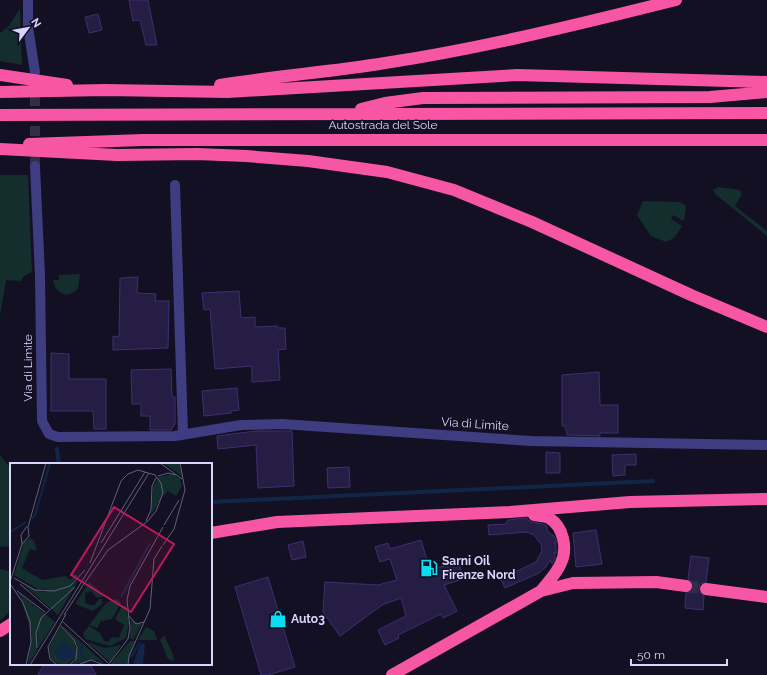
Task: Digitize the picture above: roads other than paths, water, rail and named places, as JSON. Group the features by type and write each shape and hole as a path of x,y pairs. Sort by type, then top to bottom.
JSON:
{"highway":[{"path":"188,90 429,56 522,37 676,0"},
{"path":"0,75 106,90"},
{"path":"0,92 188,90 228,92 455,77 517,75 767,82"},
{"path":"325,114 359,110 385,103 423,98 710,97 767,92"},
{"name":"Autostrada del Sole","path":"0,115 767,113"},
{"name":"Autostrada del Sole","path":"0,145 151,140 767,140"},
{"path":"0,149 117,155 197,154 246,156 308,161 387,172 454,190 532,222 750,321 767,327"},
{"path":"750,321 767,323"},
{"path":"212,533 277,522 510,512 630,502 767,499"},
{"path":"510,512 548,517 557,526 563,538 564,547 562,561 541,591"},
{"path":"392,675 541,591 572,583 656,582 686,586"},
{"path":"706,589 767,597"},
{"path":"0,631 10,625"}],"street":[{"path":"28,0 28,27 35,72"},
{"name":"Via di Limite","path":"35,166 40,276 42,421 44,428 49,434 58,437 183,434 241,425 282,424 531,441 767,445"},
{"path":"175,185 183,434"}],"waterway":[{"path":"57,449 59,463"},
{"path":"212,502 653,481"}],"tunnel":[{"path":"35,84 35,166"},
{"path":"686,586 706,589"}],"place":[{"name":"Sarni Oil Firenze Nord","path":"429,568"},
{"name":"Auto3","path":"278,619"}]}
